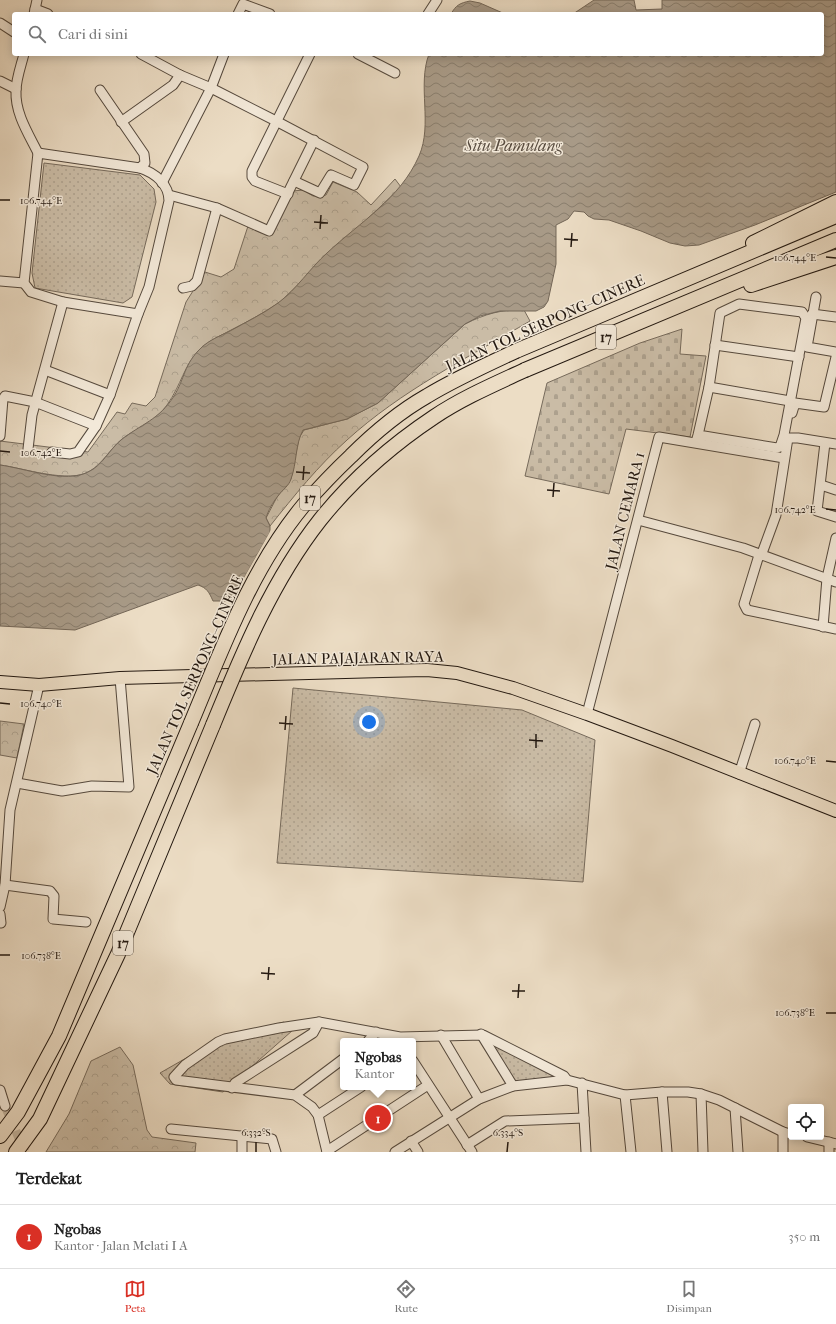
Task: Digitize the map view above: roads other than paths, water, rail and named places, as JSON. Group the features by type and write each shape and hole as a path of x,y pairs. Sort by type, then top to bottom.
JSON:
{"highway":[{"path":"674,286 796,220 836,202"},
{"name":"JALAN TOL SERPONG–CINERE","path":"0,1136 18,1112 59,1036 220,654 251,587 276,545 302,507 333,473 378,429 426,396 516,351 674,286 836,216"},
{"name":"17","path":"16,1152 40,1119 118,954 240,659 270,597 295,556 320,520 347,490 389,451 435,416 525,370 836,240"},
{"path":"686,303 780,276 836,257"}],"main road":[{"name":"JALAN PAJAJARAN RAYA","path":"0,682 39,685 120,678 427,670 457,673 513,688 587,714 836,811"}],"street":[{"path":"429,12 436,0"},
{"path":"239,12 244,4 265,12"},
{"path":"0,23 12,31"},
{"path":"24,56 16,89 16,102 18,112 38,153 24,284"},
{"path":"145,56 180,76 211,88 314,140 362,165 363,169 352,185 331,175 320,194 294,181"},
{"path":"162,183 211,88 223,56"},
{"path":"288,194 255,181 252,177 252,171 309,56"},
{"path":"362,56 395,73"},
{"path":"121,122 173,85 180,76"},
{"path":"0,81 16,89"},
{"path":"100,90 144,154 145,163 140,168"},
{"path":"169,196 217,208 269,231 314,140"},
{"path":"38,153 140,168 156,175 169,196 150,287 138,314 110,395 96,426 78,452 70,454 52,452"},
{"path":"183,288 192,286 197,281 217,208"},
{"path":"0,281 24,284 31,292 63,302 138,314"},
{"path":"816,297 807,347 836,352"},
{"path":"28,449 32,414 63,302"},
{"path":"739,304 802,312 806,318 781,445 777,448 697,438 709,387 715,344 720,313 739,304"},
{"path":"812,314 836,317"},
{"path":"715,344 799,357"},
{"path":"836,357 824,407 797,403 793,404 776,515 744,604 747,610 836,629"},
{"path":"45,370 110,395"},
{"path":"709,387 790,401"},
{"path":"0,436 4,398 8,396 35,402 96,426"},
{"name":"JALAN CEMARA 1","path":"587,714 660,437 697,438 784,458"},
{"path":"788,438 798,438 836,444"},
{"path":"825,443 817,511 836,518"},
{"path":"821,485 836,490"},
{"path":"638,520 742,548 760,556 836,582"},
{"path":"822,627 827,578 836,538"},
{"path":"16,783 62,791 92,786 129,787 120,678"},
{"path":"0,907 4,885 10,810 39,685"},
{"path":"739,774 756,724"},
{"path":"4,885 50,891 54,896 52,919 86,922"},
{"path":"232,1088 235,1083 313,1032 319,1022"},
{"path":"397,1038 376,1032 319,1022 279,1028 222,1041 185,1065 174,1077 176,1080 295,1095 312,1107 318,1115 327,1151 428,1085"},
{"path":"371,1038 376,1032"},
{"path":"411,1038 441,1035 481,1034 564,1076 567,1080"},
{"path":"481,1034 514,1086"},
{"path":"441,1035 480,1099"},
{"path":"295,1095 340,1061"},
{"path":"416,1066 470,1149 505,1121 584,1118"},
{"path":"395,1152 480,1099 514,1086 567,1080 625,1095 662,1092 688,1092 701,1094 719,1100 787,1133 783,1152"},
{"path":"582,1083 586,1152"},
{"path":"0,1090 5,1106"},
{"path":"318,1115 356,1090"},
{"path":"662,1092 667,1152"},
{"path":"701,1094 703,1152"},
{"path":"625,1095 631,1152"},
{"path":"735,1108 738,1152"},
{"path":"171,1129 272,1139 276,1152"},
{"path":"242,1136 242,1152"},
{"path":"820,1140 832,1143 829,1152"},
{"path":"412,1141 418,1152"}],"water":[{"name":"Situ Pamulang","path":"594,0 634,0 636,10 662,9 662,0 836,0 836,192 755,225 699,245 685,246 670,243 609,220 594,219 584,212 574,211 568,219 556,225 556,264 548,301 544,307 536,311 500,311 480,316 465,324 378,403 347,419 303,430 300,436 290,481 274,501 266,518 270,526 270,532 231,601 213,601 207,591 198,585 75,630 0,626 0,465 57,476 79,475 93,469 128,434 162,411 178,389 191,360 204,345 278,303 327,253 378,209 401,185 411,171 419,156 423,144 425,131 424,79 428,56 824,56 824,12 576,12"},
{"path":"470,1 480,3 500,12 452,12 455,8"}],"tunnel":[{"path":"5,1106 25,1152"}],"place":[{"name":"Ngobas","path":"378,1118"}]}
